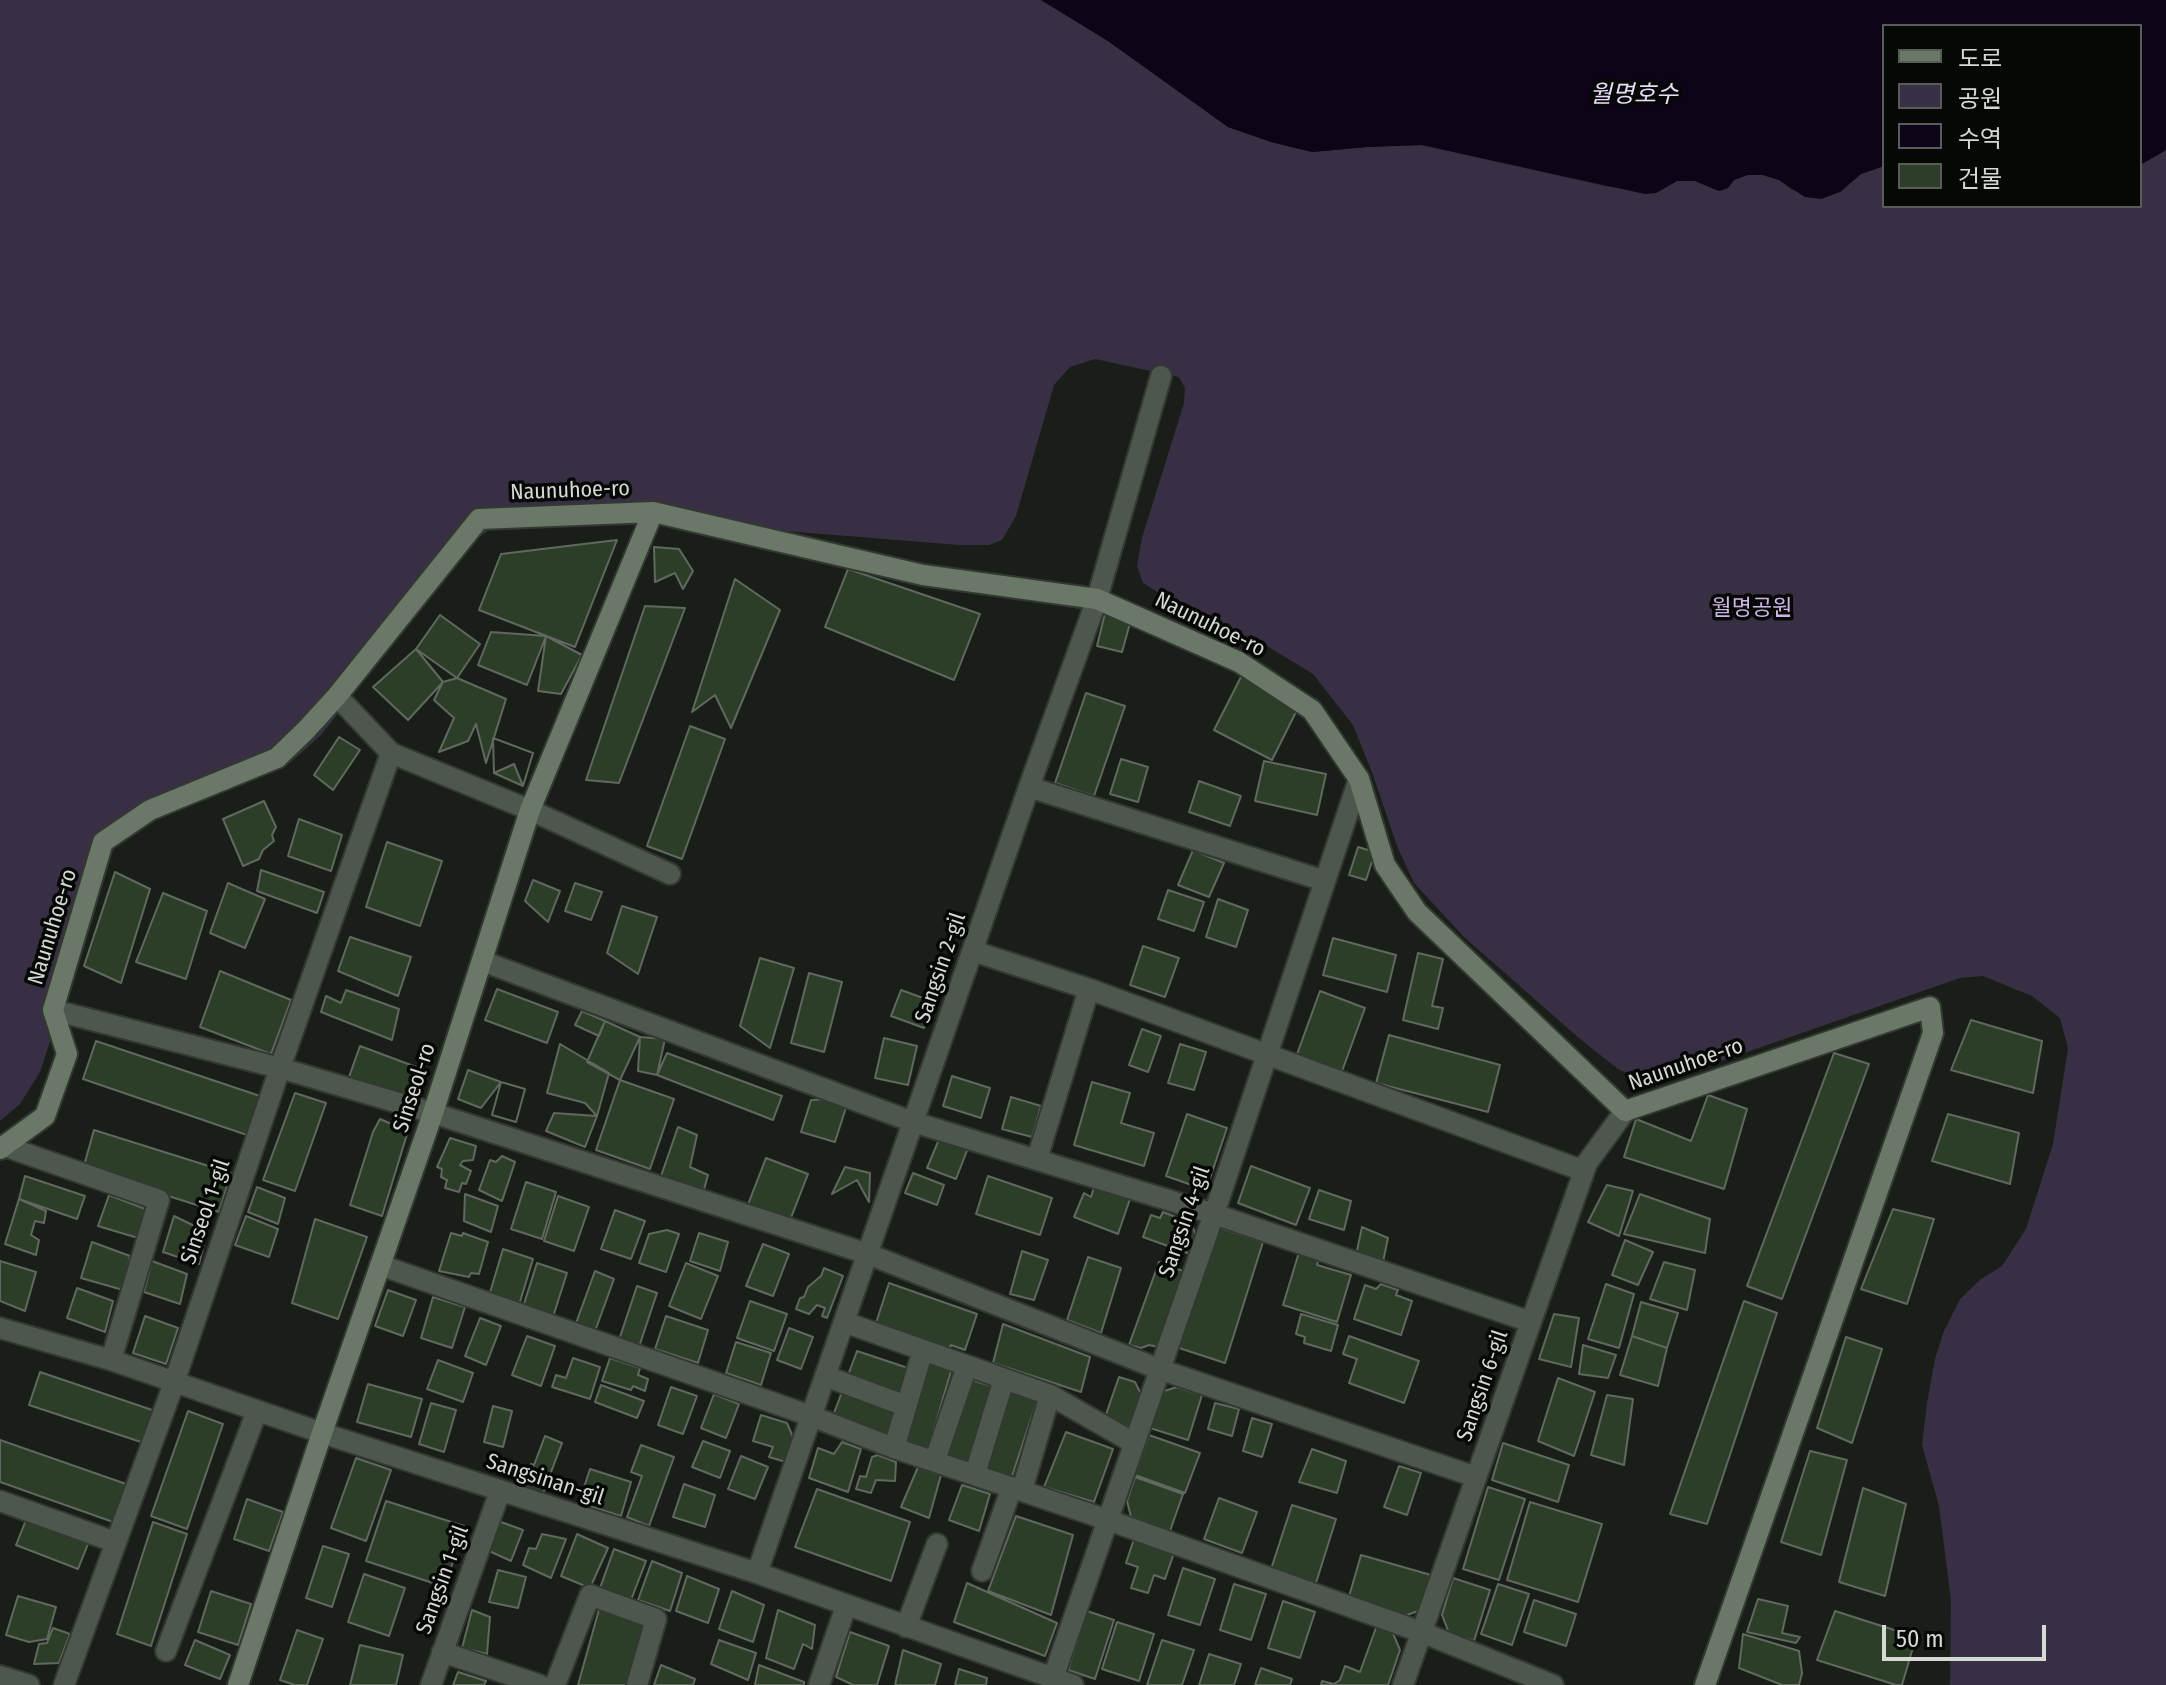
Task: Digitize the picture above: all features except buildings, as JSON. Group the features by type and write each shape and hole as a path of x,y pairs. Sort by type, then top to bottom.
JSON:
{"street":[{"name":"Sangsin 2-gil","path":"757,1573 1097,599 1161,376"},
{"name":"Naunuhoe-ro","path":"2,1148 45,1116 67,1054 53,1010 103,842 150,810 277,758 337,696 479,519 653,512 923,575 1097,599 1239,662 1312,710 1359,779 1385,865 1417,912 1625,1111 1930,1007 1933,1033 1705,1685"},
{"name":"Sinseol-ro","path":"238,1685 433,1113 530,810 653,512"},
{"path":"337,696 391,753 530,810 670,874"},
{"name":"Sinseol 1-gil","path":"64,1685 174,1383 391,753"},
{"name":"Sangsin 4-gil","path":"1063,1682 1108,1520 1359,779"},
{"path":"1029,787 1325,881"},
{"path":"973,951 1089,989 1584,1171"},
{"path":"482,961 913,1122 1214,1214 1531,1322"},
{"path":"1037,1159 1089,989"},
{"path":"53,1010 280,1068 433,1113 868,1254 1159,1369 1476,1477"},
{"name":"Sangsin 6-gil","path":"1403,1685 1587,1163 1625,1111"},
{"path":"2,1148 159,1200 111,1360"},
{"path":"380,1265 1421,1632 1553,1685"},
{"path":"844,1322 1050,1395 1134,1443"},
{"name":"Sangsinan-gil","path":"0,1328 111,1360 322,1433 757,1573 1063,1682"},
{"path":"894,1448 923,1350"},
{"path":"935,1460 967,1366"},
{"path":"825,1376 906,1406"},
{"path":"975,1474 1004,1379"},
{"path":"982,1571 1017,1488 1050,1395"},
{"path":"166,1651 257,1411"},
{"name":"Sangsin 1-gil","path":"431,1685 500,1491"},
{"path":"0,1501 115,1542"},
{"path":"906,1627 937,1544"},
{"path":"555,1685 590,1595 656,1619 637,1685"},
{"path":"819,1685 846,1606"},
{"path":"442,1652 540,1685"},
{"path":"0,1676 29,1685"}],"green space":[{"name":"월명공원","path":"0,0 1041,0 1108,41 1228,127 1271,142 1312,152 1422,145 1605,186 1656,193 1677,181 1695,181 1719,191 1748,175 1779,180 1792,190 1840,192 1861,174 1882,167 1882,208 2142,208 2142,164 2166,150 2166,1685 1950,1685 1951,1600 1939,1506 1922,1445 1927,1403 1935,1359 1944,1331 1960,1299 1981,1279 2002,1266 2026,1229 2053,1144 2068,1048 2060,1018 2032,996 1983,976 1960,978 1666,1078 1641,1079 1618,1069 1464,937 1414,883 1397,846 1353,725 1313,674 1267,646 1167,598 1143,583 1137,566 1142,538 1184,403 1185,388 1179,377 1095,359 1070,367 1054,385 1016,516 1002,540 989,545 736,527 688,520 495,526 476,539 321,735 290,763 142,823 114,846 40,1072 20,1104 0,1121"}],"water":[{"name":"월명호수","path":"1041,0 2166,0 2166,150 2142,164 2142,24 1882,24 1882,167 1861,174 1840,192 1821,199 1805,197 1779,180 1763,175 1747,175 1719,191 1695,181 1677,181 1656,193 1645,194 1422,145 1312,152 1228,127 1108,41"}]}
